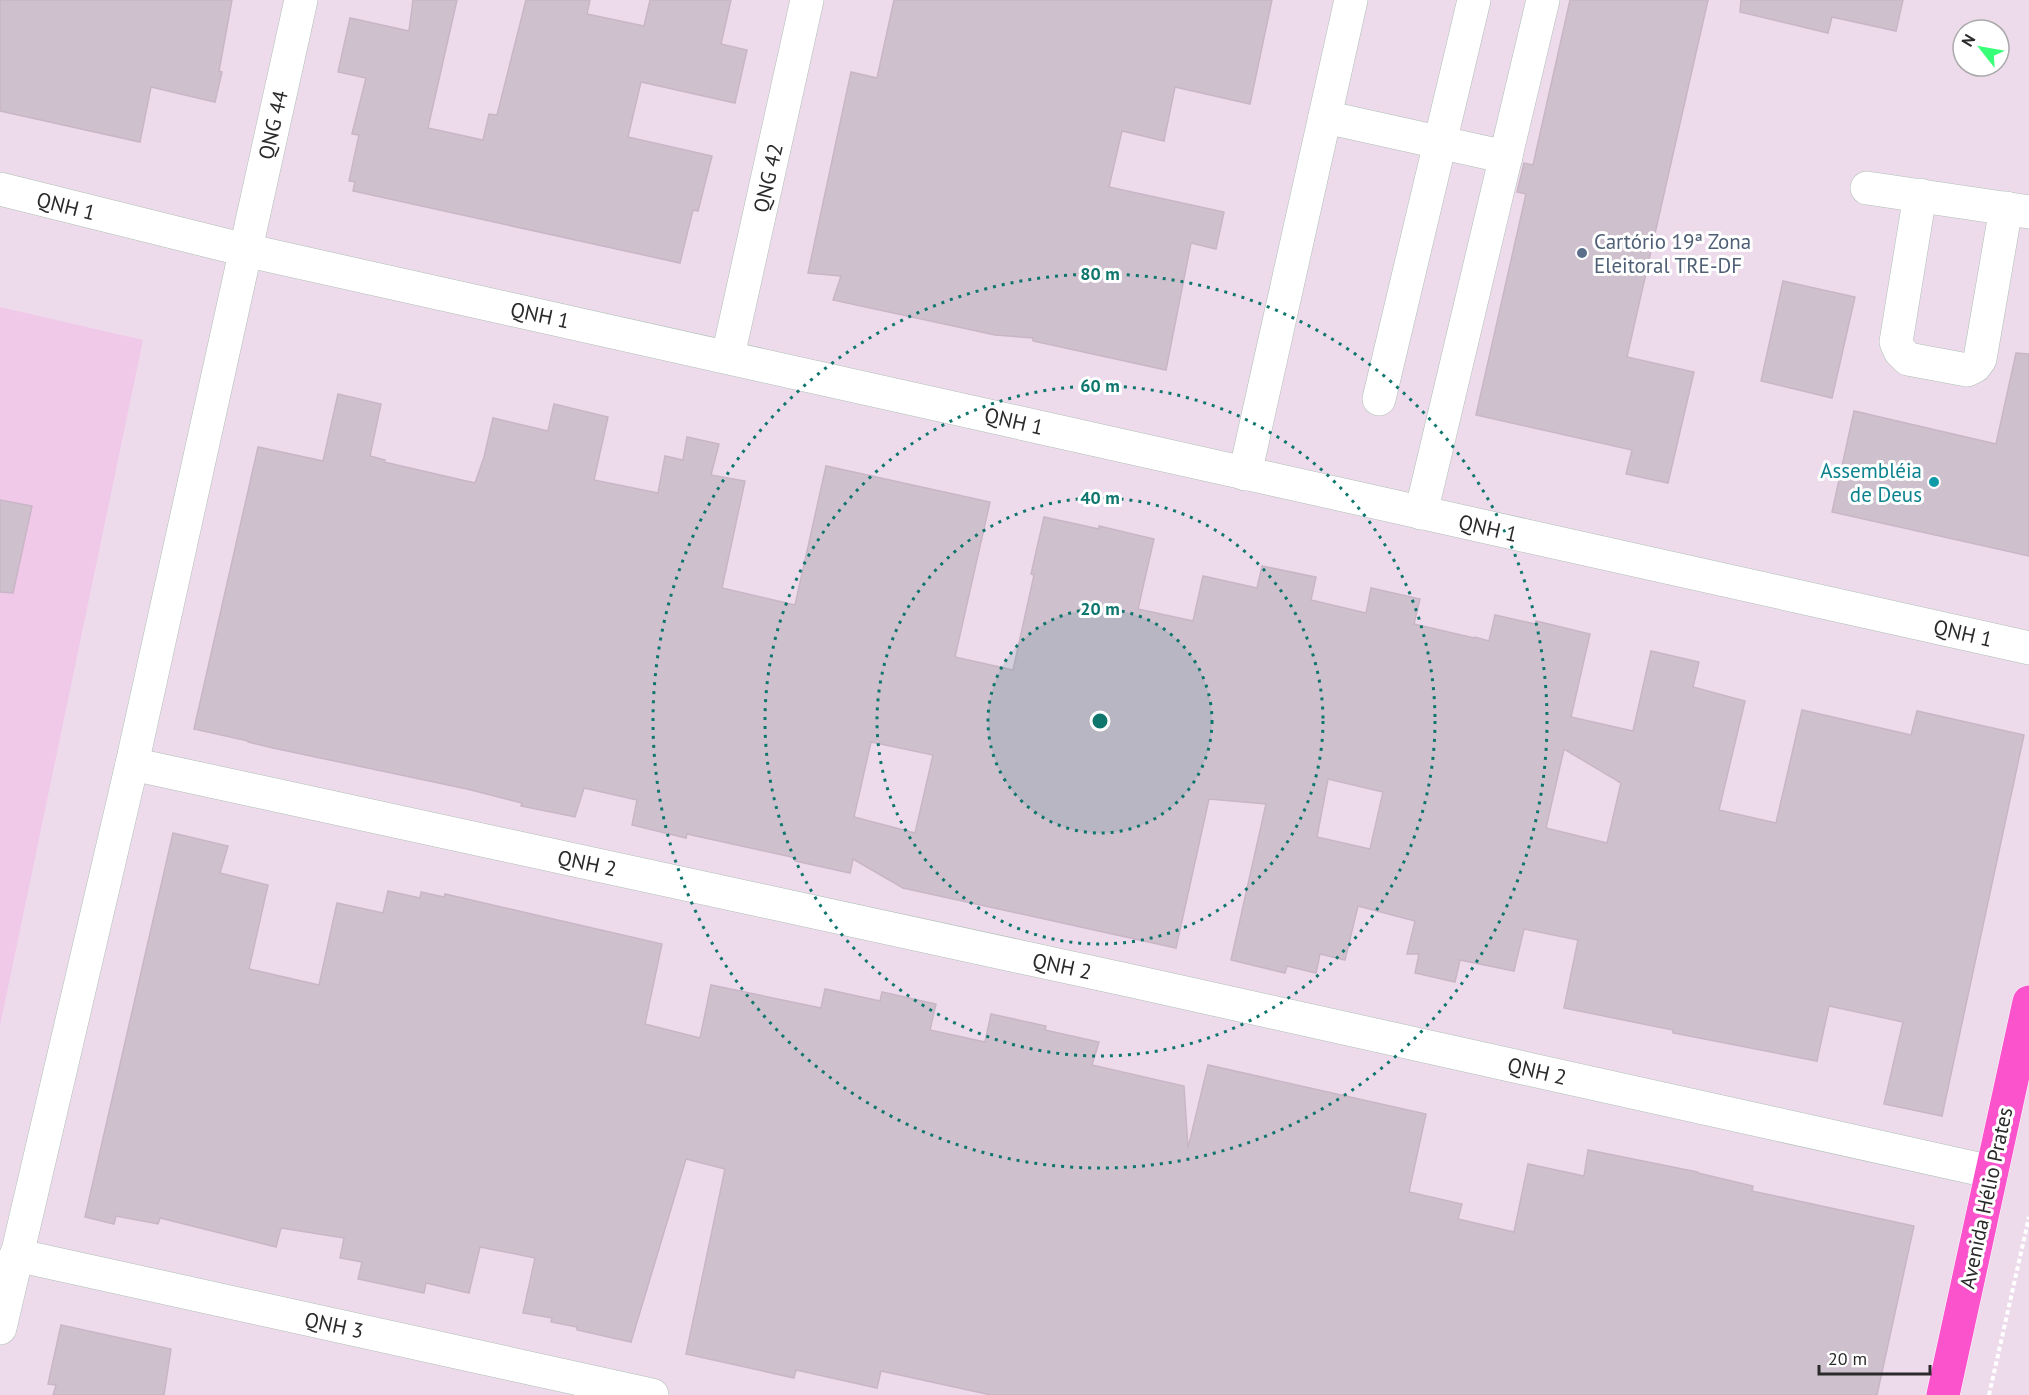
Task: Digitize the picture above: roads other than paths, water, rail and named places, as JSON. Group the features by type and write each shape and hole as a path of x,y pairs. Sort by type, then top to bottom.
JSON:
{"main road":[{"name":"Avenida Hélio Prates","path":"1943,1395 2029,1002"}],"street":[{"name":"QNG 44","path":"0,1328 132,764 301,0"},
{"name":"QNG 42","path":"728,356 807,0"},
{"path":"1245,474 1351,0"},
{"path":"1379,399 1474,0"},
{"path":"1422,513 1543,0"},
{"path":"1325,117 1506,157"},
{"path":"1867,188 1920,195 2017,210 1980,359 1975,366 1967,370 1908,359 1900,351 1896,342 1920,195"},
{"name":"QNH 1","path":"0,189 245,249 2029,648"},
{"name":"QNH 2","path":"132,764 1132,981 1992,1172"},
{"name":"QNH 3","path":"16,1255 651,1395"}],"place":[{"name":"Cartório 19ª Zona Eleitoral TRE-DF","path":"1582,253"},
{"name":"Assembléia de Deus","path":"1934,482"}]}
